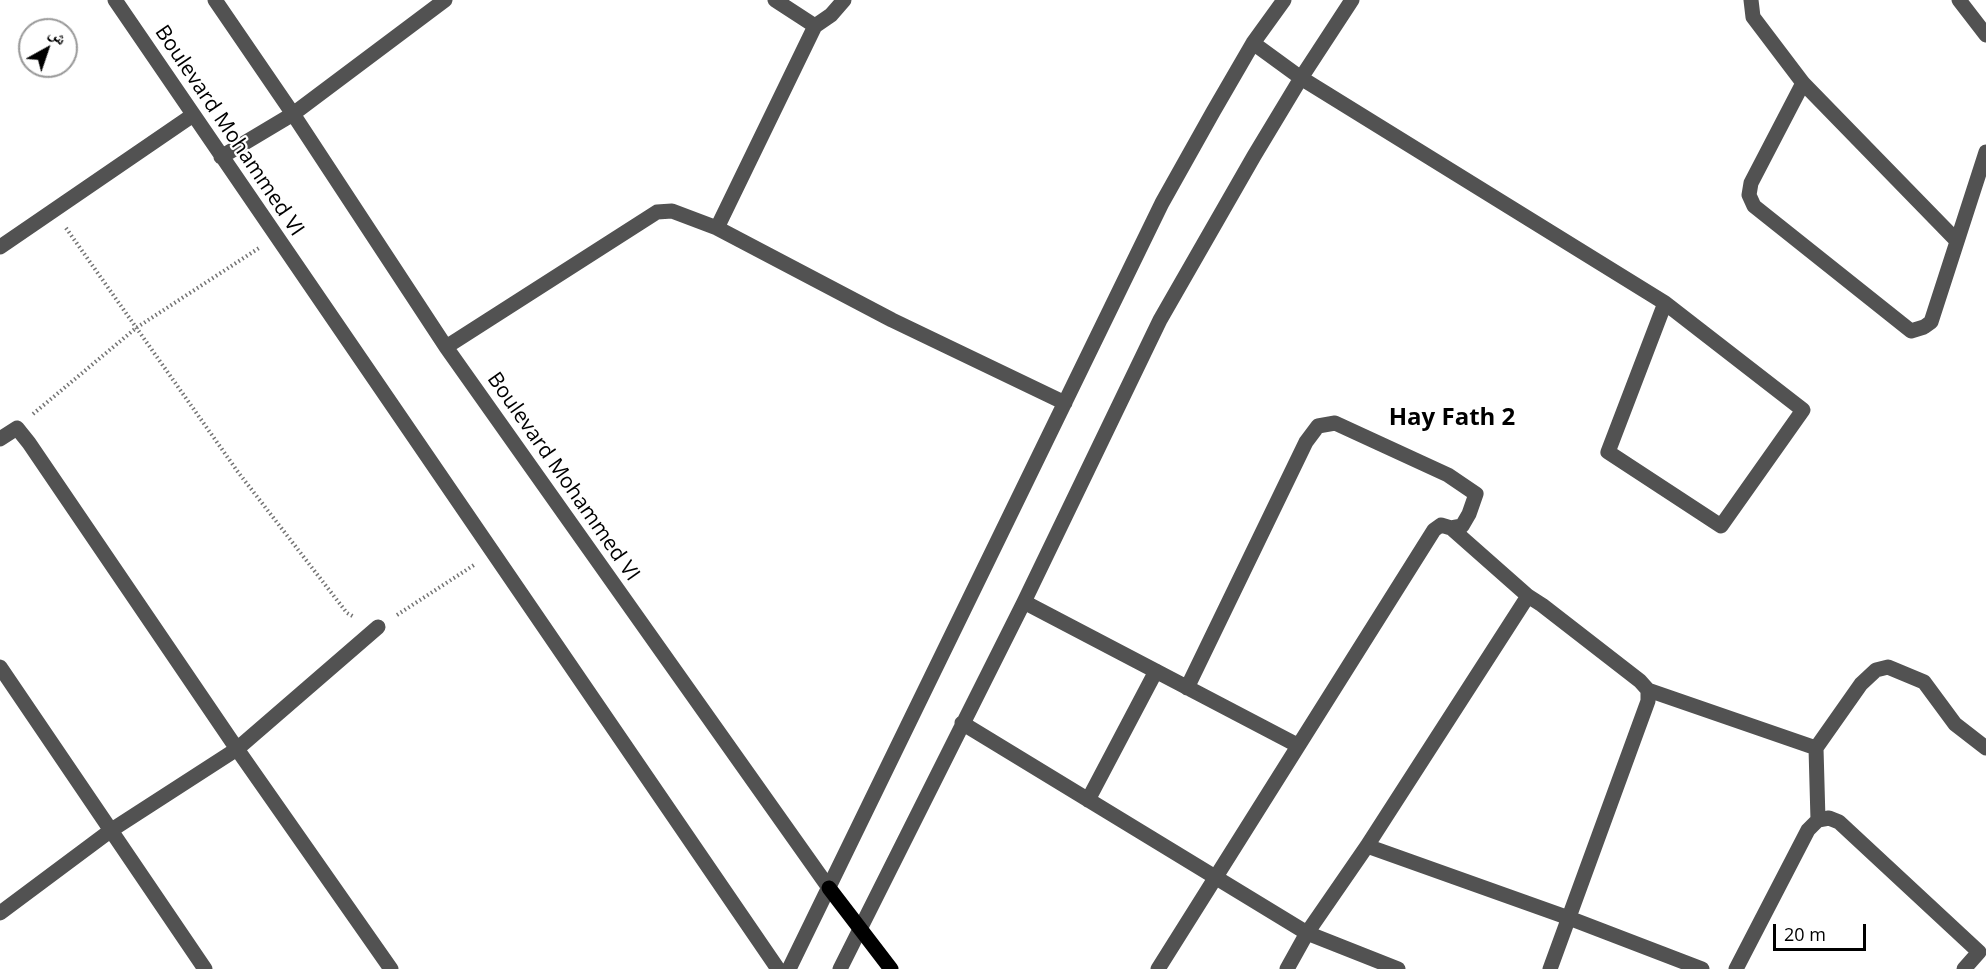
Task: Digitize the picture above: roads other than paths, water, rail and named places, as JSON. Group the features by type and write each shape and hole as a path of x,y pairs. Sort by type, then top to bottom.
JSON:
{"main road":[{"name":"Boulevard Mohammed VI","path":"829,888 891,969"}],"street":[{"name":"Boulevard Mohammed VI","path":"115,0 778,969"},
{"name":"Boulevard Mohammed VI","path":"215,0 446,347 829,888"},
{"path":"221,157 292,114 445,0"},
{"path":"775,0 815,26"},
{"path":"717,228 815,26 831,15 844,0"},
{"path":"789,969 1162,203 1253,43 1284,0"},
{"path":"840,969 1024,602 1160,320 1254,156 1352,0"},
{"path":"1751,0 1753,16 1803,83 1957,241"},
{"path":"1959,0 1986,34"},
{"path":"1253,43 1301,78 1665,303 1803,410 1720,526 1608,452 1665,303"},
{"path":"1803,83 1751,183 1749,195 1754,206 1911,331 1931,322 1986,152"},
{"path":"0,246 193,115"},
{"path":"446,347 657,212 672,211 717,228 892,320 1065,403"},
{"path":"1187,688 1306,442 1318,426 1335,423 1448,475 1476,494 1461,526 1451,528"},
{"path":"0,439 17,428 29,443 237,749 391,969"},
{"path":"1158,969 1434,530 1441,525 1451,528 1528,596 1640,681 1648,690 1816,748"},
{"path":"1287,969 1307,933 1367,846 1528,596"},
{"path":"1024,602 1297,745"},
{"path":"0,913 110,831 237,749 378,627"},
{"path":"0,667 205,969"},
{"path":"1818,820 1816,748 1861,684 1876,670 1888,667 1924,682 1955,724 1986,748"},
{"path":"1088,800 1156,671"},
{"path":"1550,969 1648,701 1648,690"},
{"path":"962,723 1307,933 1398,969"},
{"path":"1736,969 1808,830 1818,820 1829,818 1839,822 1982,955 1964,969"},
{"path":"1367,846 1569,918 1702,969"}],"district":[{"name":"Hay Fath 2","path":"1452,418"}]}
